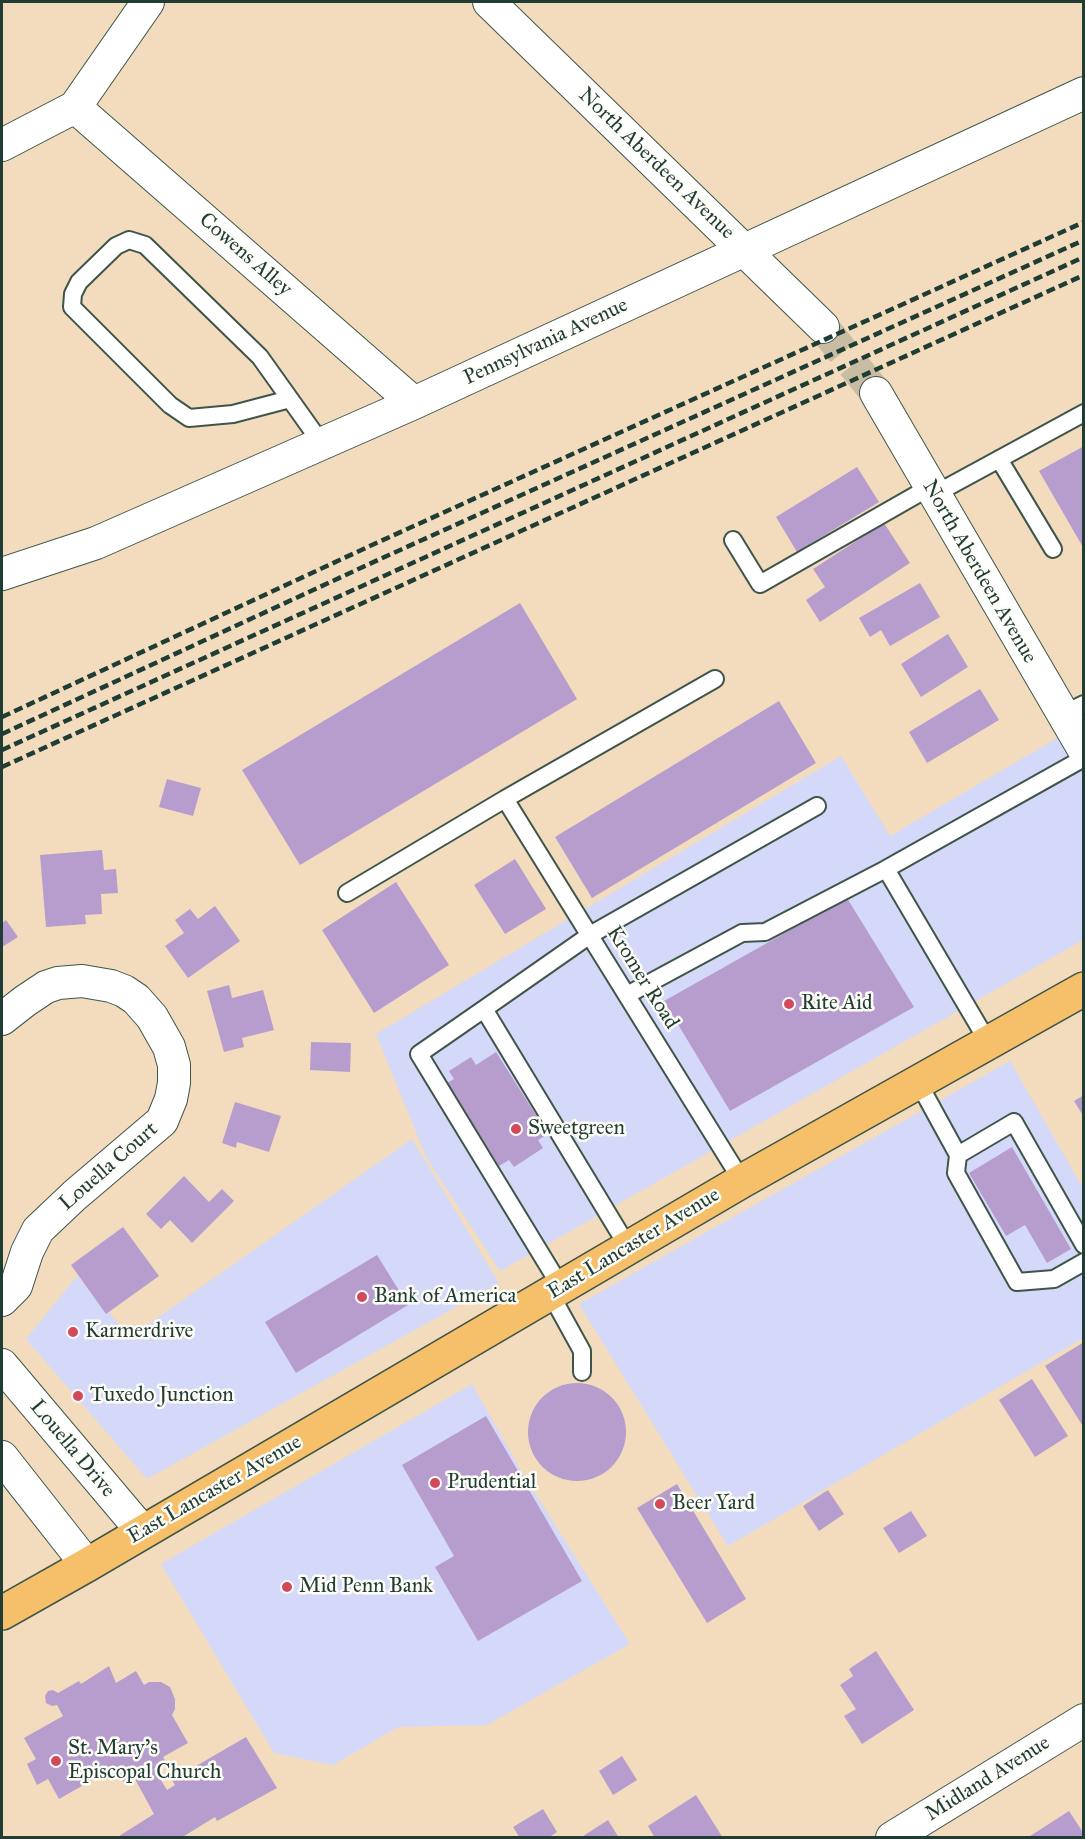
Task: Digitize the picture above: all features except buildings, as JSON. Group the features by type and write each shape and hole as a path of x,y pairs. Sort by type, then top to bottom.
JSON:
{"highway":[{"name":"East Lancaster Avenue","path":"2,1612 87,1565 742,1180 1083,989"}],"street":[{"path":"2,145 75,107 148,2"},
{"name":"North Aberdeen Avenue","path":"489,2 823,327"},
{"name":"Pennsylvania Avenue","path":"2,574 96,543 322,444 1083,93"},
{"name":"Cowens Alley","path":"75,107 414,403"},
{"name":"North Aberdeen Avenue","path":"876,393 932,490 1073,710 1083,750"},
{"name":"Louella Court","path":"2,1020 46,987 58,983 82,981 111,986 136,999 152,1017 169,1047 174,1065 174,1083 171,1099 162,1121 38,1230 27,1252 16,1286 2,1300"},
{"name":"Louella Drive","path":"2,1365 143,1532"},
{"path":"2,1457 87,1565"},
{"name":"Midland Avenue","path":"892,1838 1083,1720"}],"lane":[{"path":"290,399 232,414 189,418 170,405 72,307 73,294 79,282 116,246 129,240 145,245 260,357 290,399 322,444"},
{"path":"733,540 760,584 932,490 999,459 1083,413"},
{"path":"999,459 1053,549"},
{"path":"347,893 505,799 715,679"},
{"path":"627,995 742,933 765,932 886,869 1083,758"},
{"name":"Kromer Road","path":"505,799 742,1180"},
{"path":"582,1372 582,1351 556,1290 419,1054 590,935 817,806"},
{"path":"886,869 988,1042"},
{"path":"484,1009 628,1247"},
{"path":"918,1082 958,1155 956,1173 1017,1282 1054,1279 1083,1262"},
{"path":"958,1155 1014,1122 1083,1245"}],"shaded area":[{"path":"1083,723 1083,940 500,1271 427,1159 376,1034 841,756 890,836"},
{"path":"1010,1061 1083,1188 1083,1338 728,1546 579,1304"},
{"path":"412,1139 499,1283 147,1479 26,1339 77,1276 130,1337"},
{"path":"472,1384 521,1471 630,1644 487,1725 398,1727 333,1765 274,1753 161,1564"}],"tunnel":[{"path":"823,327 876,393"}],"railway":[{"path":"2,717 372,545 1084,222"},
{"path":"2,734 378,560 1084,240"},
{"path":"2,750 1084,257"},
{"path":"2,767 1084,275"}],"place":[{"name":"Rite Aid","path":"789,1004"},
{"name":"Sweetgreen","path":"516,1129"},
{"name":"Bank of America","path":"362,1297"},
{"name":"Karmerdrive","path":"73,1332"},
{"name":"Tuxedo Junction","path":"78,1396"},
{"name":"Prudential","path":"435,1483"},
{"name":"Beer Yard","path":"660,1504"},
{"name":"Mid Penn Bank","path":"287,1587"},
{"name":"St. Mary's Episcopal Church","path":"56,1761"}]}
